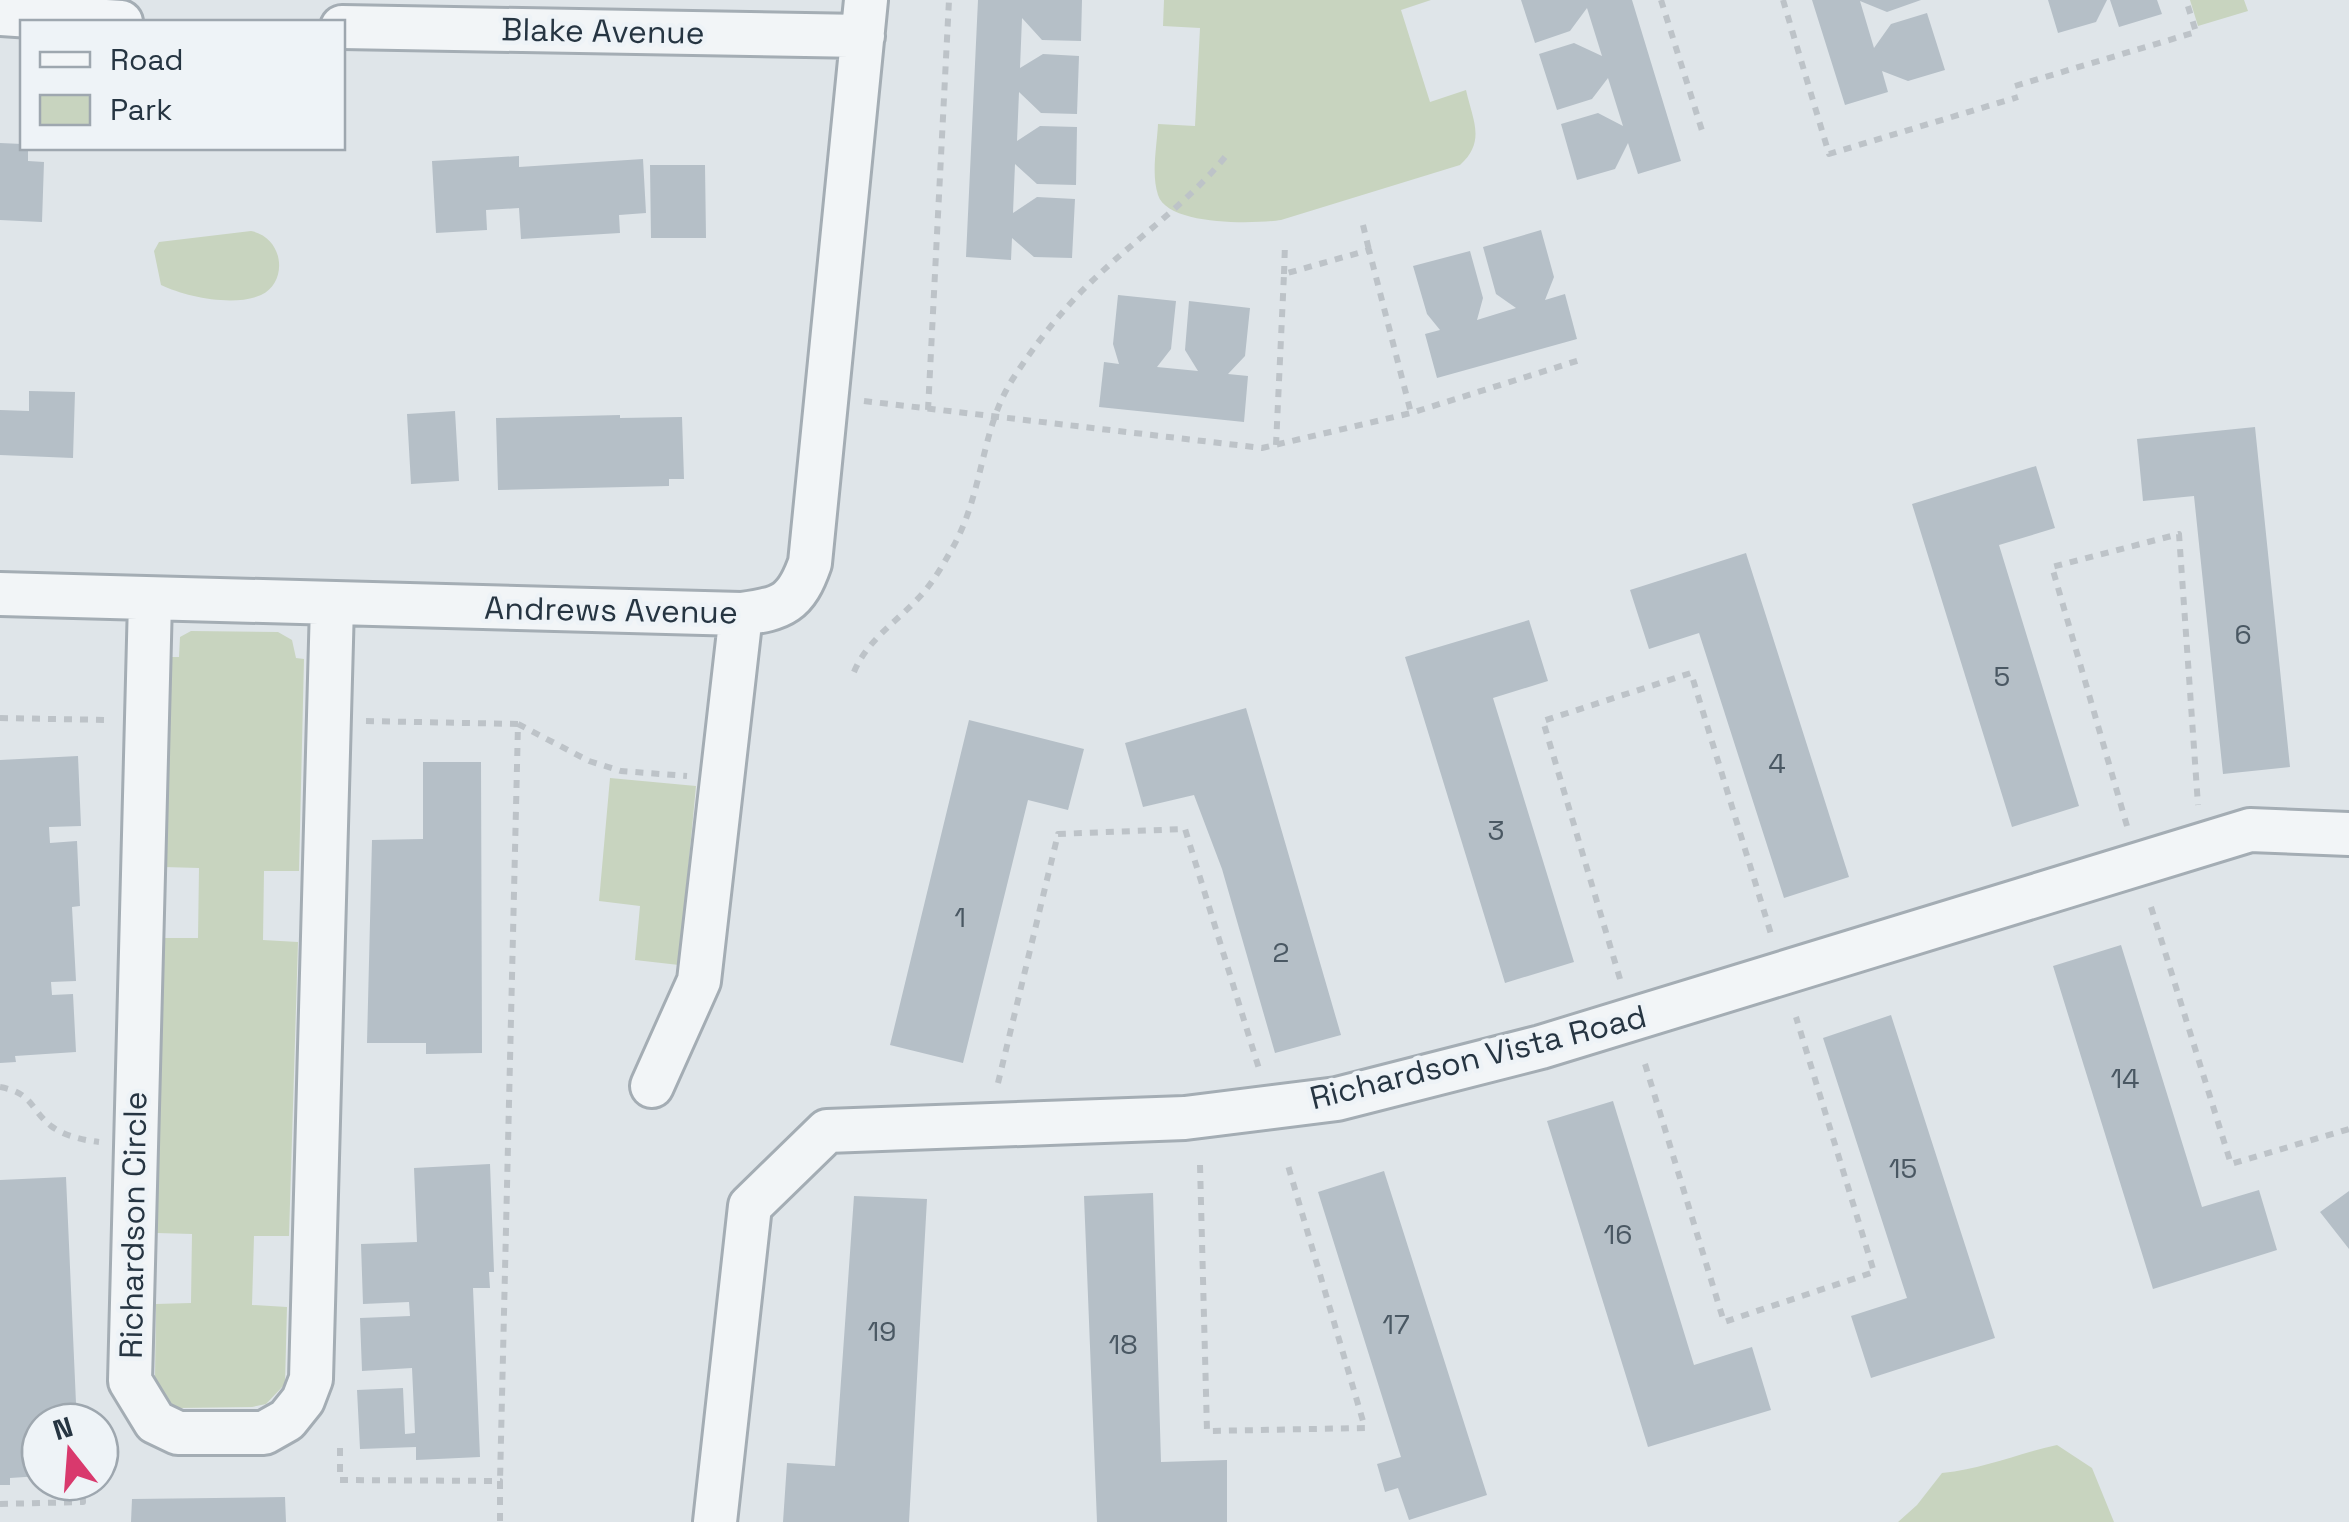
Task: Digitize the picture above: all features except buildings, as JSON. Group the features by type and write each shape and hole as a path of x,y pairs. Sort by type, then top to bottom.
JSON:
{"street":[{"path":"0,14 91,20"},
{"name":"Blake Avenue","path":"345,27 864,18"},
{"name":"Andrews Avenue","path":"0,594 741,614 774,610 800,592 810,562 864,18"},
{"name":"Richardson Circle","path":"150,600 130,1381 155,1422 178,1433 264,1433 286,1420 303,1400 311,1379 332,605"},
{"path":"652,1086 699,981 741,614"},
{"name":"Richardson Vista Road","path":"714,1522 750,1206 827,1131 1184,1118 1337,1099 1541,1046 2250,830 2349,834"}],"path":[{"path":"928,410 949,0"},
{"path":"1662,0 1704,137"},
{"path":"1782,0 1829,154 2018,97"},
{"path":"2015,86 2196,32 2186,0"},
{"path":"854,672 862,652 924,592 966,525 978,491 995,409 1013,377 1054,322 1090,284 1202,186 1225,158"},
{"path":"1362,224 1411,413"},
{"path":"1276,445 1285,244"},
{"path":"1284,274 1369,250"},
{"path":"828,397 1262,448 1411,413 1583,360"},
{"path":"2126,826 2052,567 2178,534 2198,805"},
{"path":"1620,979 1543,721 1691,673 1771,934"},
{"path":"0,718 116,720"},
{"path":"354,721 518,724 589,761 622,771 723,778"},
{"path":"500,1522 518,724"},
{"path":"998,1084 1058,834 1185,829 1261,1076"},
{"path":"2151,908 2231,1164 2349,1129"},
{"path":"1645,1064 1724,1322 1874,1272 1796,1018"},
{"path":"0,1087 16,1090 33,1102 50,1126 77,1139 134,1148"},
{"path":"1200,1165 1206,1431 1366,1428 1287,1162"},
{"path":"340,1448 340,1480 500,1480"},
{"path":"0,1504 82,1502"}],"green space":[{"path":"1164,0 1431,0 1401,10 1430,102 1466,90 1474,121 1473,148 1460,165 1281,220 1213,221 1178,213 1165,205 1156,187 1158,124 1195,126 1200,28 1163,26"},
{"path":"2190,0 2244,0 2248,11 2198,26"},
{"path":"251,231 271,242 279,261 276,281 261,295 238,300 210,299 161,285 154,251 159,242"},
{"path":"191,631 278,632 292,640 296,658 304,659 299,871 264,871 263,940 298,942 289,1236 254,1236 252,1305 287,1307 285,1384 266,1404 252,1407 178,1408 165,1401 155,1378 156,1304 191,1303 192,1234 157,1233 163,938 198,938 199,868 164,867 170,657 179,657 180,637"},
{"path":"610,778 696,786 679,965 635,960 640,906 599,901"},
{"path":"2057,1445 2092,1468 2114,1522 1898,1522 1942,1473"}]}
